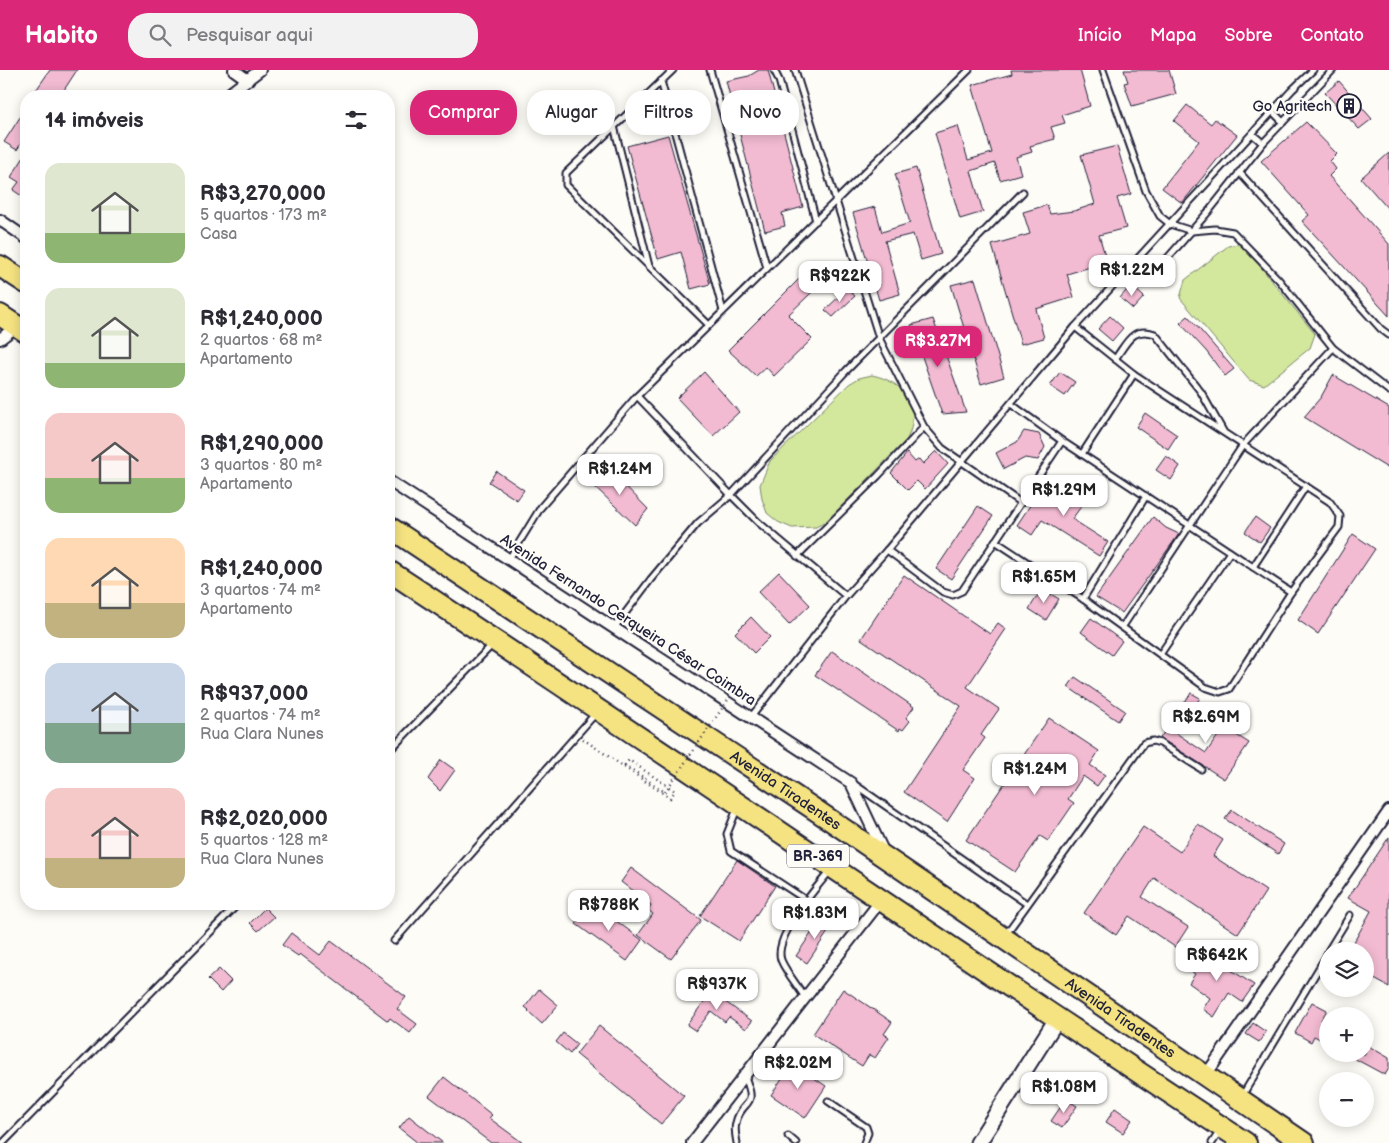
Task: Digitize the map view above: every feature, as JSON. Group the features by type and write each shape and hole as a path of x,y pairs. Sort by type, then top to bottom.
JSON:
{"highway":[{"path":"0,266 20,279"},
{"path":"0,315 20,328"},
{"name":"Avenida Tiradentes","path":"395,531 886,859 1304,1143"},
{"name":"BR-369","path":"395,575 834,866 1058,1019 1217,1135 1246,1143"}],"street":[{"path":"234,70 248,80"},
{"path":"234,90 260,70"},
{"path":"0,220 20,234"},
{"path":"0,339 20,330"},
{"name":"Avenida Fernando Cerqueira César Coimbra","path":"395,485 851,783"},
{"path":"851,783 886,859"},
{"path":"1206,1075 1389,811"},
{"path":"692,1143 804,996 882,899"},
{"path":"978,1143 1058,1019"}],"lane":[{"path":"615,125 673,70"},
{"path":"710,70 767,268"},
{"path":"774,70 779,80 816,221"},
{"path":"795,70 879,338 924,427 942,448 1021,503"},
{"path":"509,559 541,507 637,396 969,70"},
{"path":"1103,70 1146,191 1160,216 1170,224 1192,231 1215,229 1233,232 1279,280 1333,348 1389,390"},
{"path":"750,718 846,596 1075,327 1134,265 1272,111 1313,70"},
{"path":"1134,265 1152,265 1165,261 1192,231 1263,143 1333,70"},
{"path":"661,81 723,311"},
{"path":"1272,111 1283,122"},
{"path":"615,130 650,267"},
{"path":"1252,134 1263,143"},
{"path":"605,135 566,173 566,185 709,325"},
{"path":"1239,172 1381,328 1389,334"},
{"path":"614,628 698,522 731,495 879,338 1023,192"},
{"path":"996,541 1161,653 1205,687 1220,692 1229,689 1291,592 1339,527 1340,516 1330,502 1134,374 1075,327"},
{"path":"1115,359 1135,333 1145,331 1155,334 1201,392 1223,432"},
{"path":"1122,626 1191,526 1243,445 1333,348"},
{"path":"1082,454 1134,374"},
{"path":"637,396 731,495 797,556 846,596"},
{"path":"1011,404 1062,441 1291,592"},
{"path":"797,556 878,476 924,427"},
{"path":"887,550 943,592 953,595 962,592 1062,441"},
{"path":"1253,567 1306,486"},
{"path":"1083,599 1146,496"},
{"path":"1161,653 1230,552"},
{"path":"395,745 496,642"},
{"path":"394,941 599,709"},
{"path":"1002,939 1144,743 1153,741 1160,743 1201,770"},
{"path":"851,783 1028,904"},
{"path":"740,804 727,834 732,851 806,900"},
{"path":"804,996 781,960 780,949 782,942 806,900 834,866"},
{"path":"3,1143 232,910"},
{"path":"1334,942 1350,915"},
{"path":"1240,1099 1319,967"},
{"path":"737,1143 736,1121 750,1099 751,1093 744,1074"},
{"path":"828,1101 866,1127 868,1133 864,1143"},
{"path":"788,1136 796,1143"}],"path":[{"path":"577,736 670,798 675,791 629,760 625,765 665,792 736,688"}],"green space":[{"path":"1238,244 1246,249 1315,334 1310,348 1264,385 1249,380 1180,298 1185,280 1228,246"},
{"path":"872,375 884,378 894,384 908,398 913,417 907,439 827,521 816,527 792,528 778,522 767,513 760,485 770,461 849,384 859,378"}],"building":[{"path":"50,70 77,70 64,90 36,90"},
{"path":"759,70 768,70 773,90 728,90 726,81 749,76"},
{"path":"1011,70 1080,70 1090,106 1062,115 1065,123 1051,127 1055,139 1030,146 1032,152 1016,157 1021,174 1000,180 995,163 971,171 983,212 960,219 935,133 958,126 968,160 992,153 972,85 1012,74"},
{"path":"1124,70 1169,70 1176,94 1132,106 1124,83 1128,82"},
{"name":"Go Agritech","path":"1339,81 1372,119 1359,129 1325,93"},
{"path":"1187,105 1211,124 1215,119 1237,135 1182,203 1162,188 1199,141 1174,121"},
{"path":"20,117 20,145 17,150 4,142"},
{"path":"1306,122 1337,154 1330,161 1336,169 1329,176 1389,244 1389,316 1302,221 1309,215 1261,161"},
{"path":"668,135 710,284 691,289 681,252 658,259 627,146"},
{"path":"740,135 785,135 803,207 782,213 785,226 765,231"},
{"path":"1117,146 1131,194 1117,198 1126,228 1099,235 1107,262 1067,274 1074,297 1036,309 1044,338 1021,344 992,245 1030,234 1023,212 1047,205 1050,214 1074,211 1095,204 1081,155"},
{"path":"1389,153 1389,210 1361,178"},
{"path":"20,163 20,195 13,190 19,182 11,177"},
{"path":"916,168 941,254 921,260 913,234 885,241 900,294 879,300 853,213 875,207 882,232 910,223 895,174"},
{"path":"817,261 830,275 788,315 812,339 774,376 766,367 756,376 728,350"},
{"path":"975,279 1004,377 981,384 951,285"},
{"path":"1131,285 1144,297 1133,309 1120,298"},
{"path":"847,289 855,296 833,317 825,310"},
{"path":"1110,316 1123,328 1112,341 1098,329"},
{"path":"1188,316 1234,369 1225,376 1206,351 1180,323"},
{"path":"933,319 966,412 942,414 911,325"},
{"path":"704,372 739,412 713,436 677,398"},
{"path":"1060,372 1075,382 1065,396 1050,386"},
{"path":"1333,375 1389,408 1389,469 1304,417 1321,397"},
{"path":"1145,413 1177,435 1168,449 1136,427"},
{"path":"1024,431 1039,434 1045,447 1038,460 1025,458 1004,469 996,453 1017,442"},
{"path":"936,451 948,464 925,489 917,481 908,490 891,473 907,453 915,462 919,459 923,464"},
{"path":"1166,456 1180,466 1171,480 1156,470"},
{"path":"608,468 648,509 635,525 592,484"},
{"path":"496,471 524,490 517,500 489,482"},
{"path":"1070,478 1091,493 1072,519 1108,542 1099,556 1042,520 1032,535 1017,525 1037,495 1052,505"},
{"path":"978,506 993,516 951,579 936,569"},
{"path":"1153,517 1166,528 1179,534 1122,613 1096,597"},
{"path":"1255,517 1270,528 1260,542 1245,532"},
{"path":"1353,534 1375,549 1318,634 1298,620"},
{"path":"779,572 810,605 789,625 758,592"},
{"path":"904,575 990,634 998,623 1006,629 967,687 999,709 981,735 985,738 963,770 975,778 947,822 904,792 961,706 861,639"},
{"path":"1042,589 1059,599 1046,620 1029,609"},
{"path":"751,617 770,637 754,653 735,633"},
{"path":"1091,618 1122,641 1112,655 1081,632"},
{"path":"832,651 914,707 906,718 910,721 903,730 900,728 899,731 815,675"},
{"path":"1075,677 1125,711 1118,721 1068,687"},
{"path":"1191,693 1200,698 1176,733 1206,753 1224,727 1249,743 1224,779 1160,738"},
{"path":"1049,718 1099,751 1090,765 1105,775 1097,786 1083,776 1068,799 1074,803 1048,841 1040,836 1015,872 966,840"},
{"path":"441,760 455,770 440,791 428,779"},
{"path":"1232,810 1284,844 1278,854 1225,819"},
{"path":"1198,824 1223,840 1213,856 1266,891 1238,934 1154,878 1142,897 1188,927 1175,947 1129,916 1116,935 1084,913 1143,827 1180,852"},
{"path":"1389,837 1389,987 1374,979 1374,942 1354,942 1371,911 1348,898"},
{"path":"737,860 775,886 739,941 700,916"},
{"path":"631,868 701,920 671,959 638,935 653,914 648,910 651,905 621,882"},
{"path":"592,903 642,940 627,961 576,924"},
{"path":"263,910 267,910 274,917 258,931 250,923"},
{"path":"823,916 834,923 807,963 796,956"},
{"path":"291,933 320,955 331,941 406,997 397,1009 417,1024 410,1033 390,1018 388,1021 300,954 298,956 282,945"},
{"path":"1201,950 1254,985 1242,1002 1229,993 1214,1017 1203,1009 1210,998 1189,983 1195,974 1188,969"},
{"path":"219,969 231,981 221,992 208,979"},
{"path":"706,988 752,1021 746,1029 729,1017 725,1022 711,1011 696,1031 687,1025 705,1000 699,996"},
{"path":"539,989 558,1005 542,1024 525,1007"},
{"path":"843,989 892,1022 884,1034 889,1037 875,1058 869,1055 862,1066 813,1034"},
{"path":"1312,1002 1321,1007 1319,1007 1319,1038 1314,1036 1311,1042 1295,1033"},
{"path":"1253,1023 1266,1032 1259,1042 1246,1034"},
{"path":"599,1026 684,1096 661,1124 576,1054"},
{"path":"563,1033 577,1044 570,1054 556,1042"},
{"path":"1374,1049 1389,1058 1389,1068 1385,1075 1361,1062 1374,1062"},
{"path":"792,1063 826,1086 805,1118 771,1095"},
{"path":"444,1077 492,1115 489,1118 523,1143 491,1143 429,1096"},
{"path":"1066,1099 1077,1106 1062,1128 1051,1121"},
{"path":"1115,1108 1132,1120 1123,1133 1106,1122"},
{"path":"409,1116 443,1143 418,1143 399,1128"}],"place":[{"name":"Go Agritech","path":"1349,106"}]}
